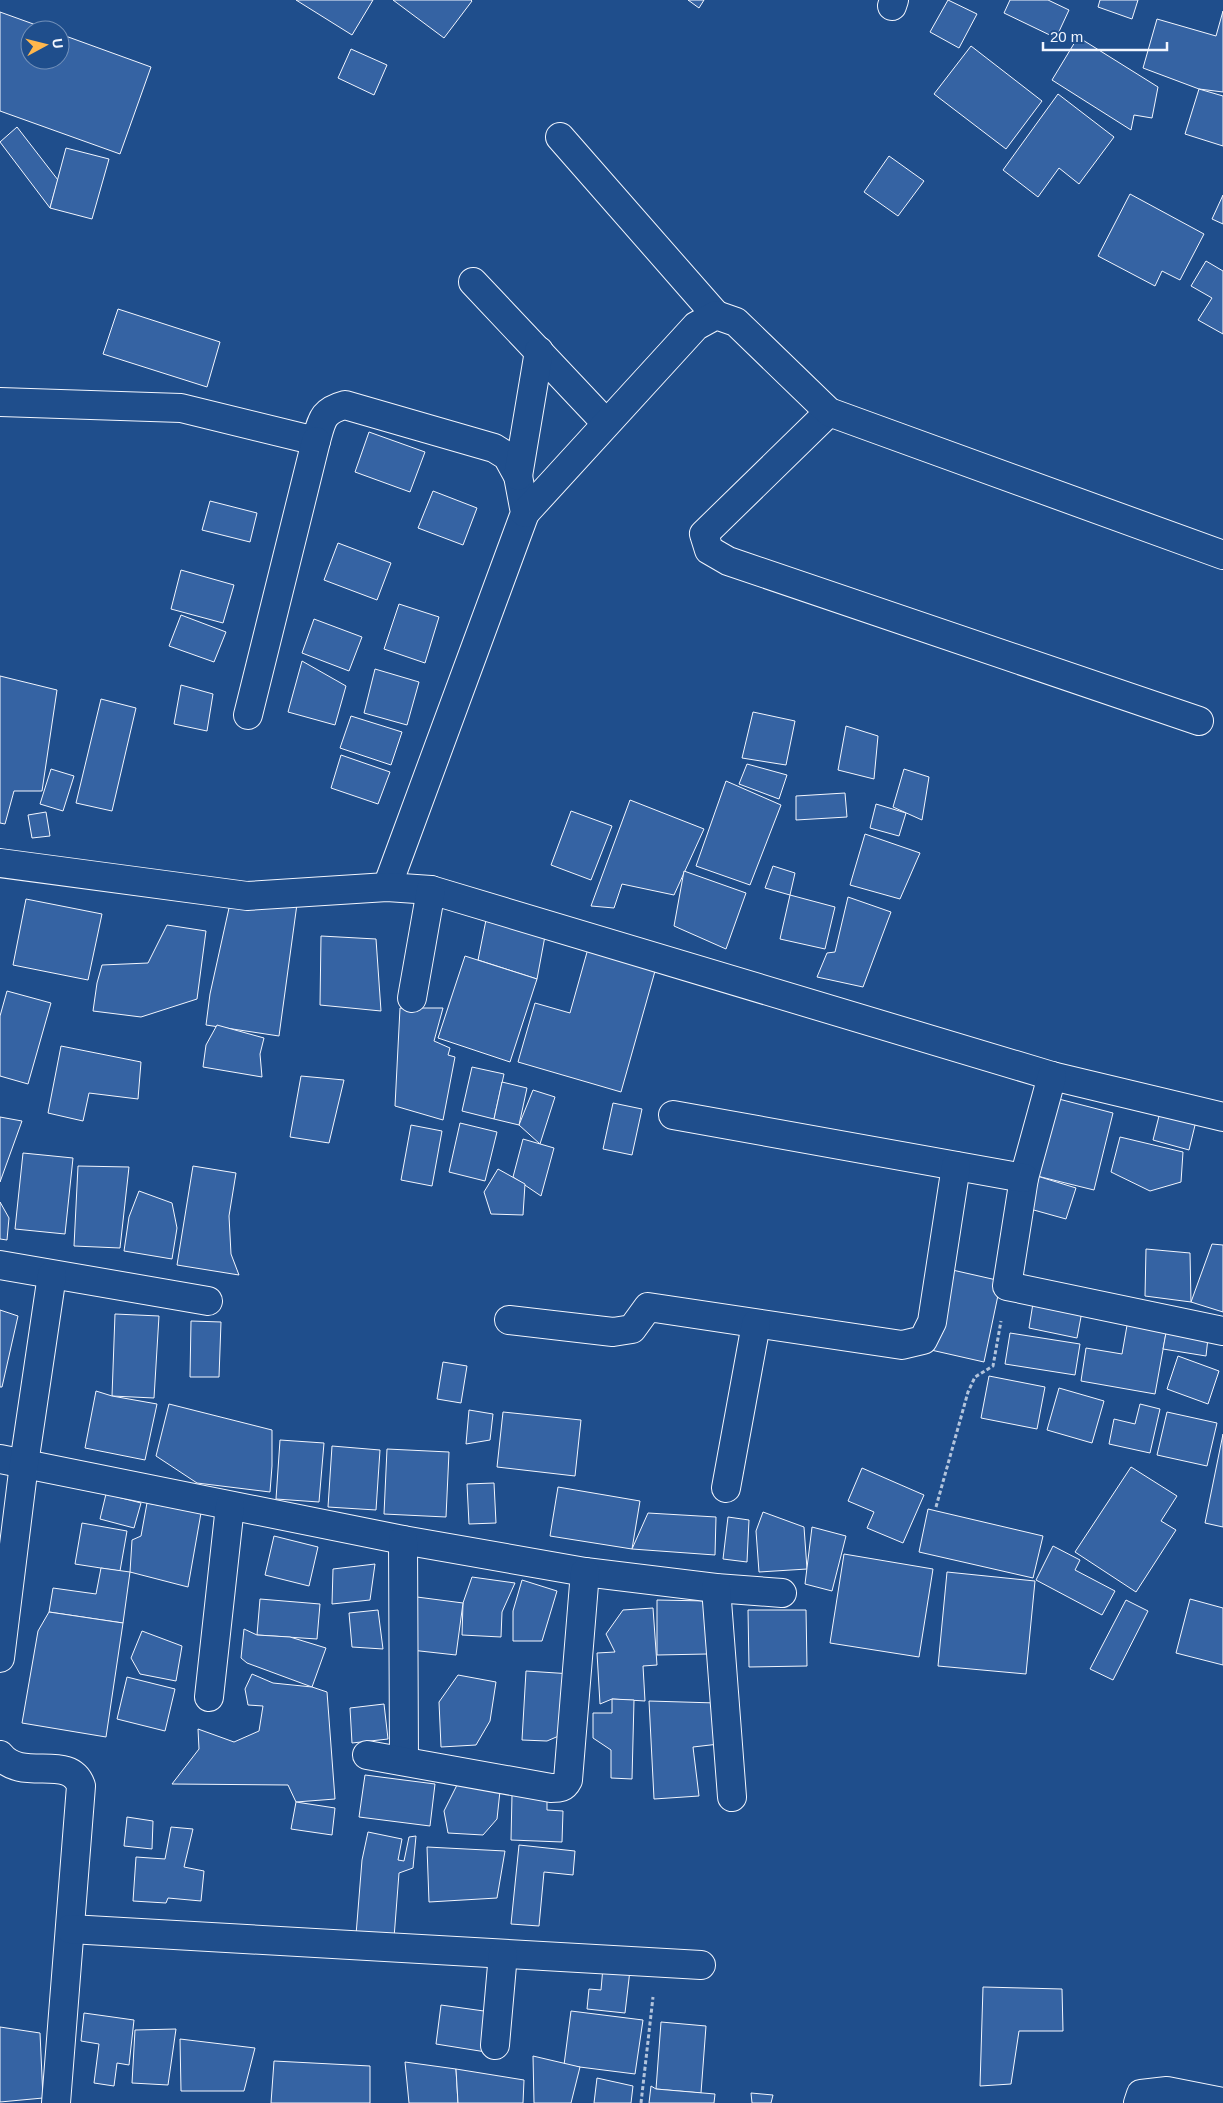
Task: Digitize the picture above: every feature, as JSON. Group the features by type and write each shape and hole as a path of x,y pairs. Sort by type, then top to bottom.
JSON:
{"street":[{"path":"560,137 716,315 736,322 829,412 1223,555"},
{"path":"473,282 606,423"},
{"path":"387,887 525,513 696,326 716,315"},
{"path":"518,476 539,351"},
{"path":"0,402 181,408 316,441"},
{"path":"248,715 316,441 323,418 332,408 345,406 494,448 507,456 518,476 525,513"},
{"path":"829,412 704,534 708,550 728,561 1199,721"},
{"path":"0,863 247,896 387,887 431,890 1052,1076 1223,1118"},
{"path":"412,998 431,890"},
{"path":"1052,1076 1024,1178 1007,1286 1223,1331"},
{"path":"673,1115 1024,1178"},
{"path":"509,1320 613,1332 632,1329 648,1307 902,1346 923,1340 932,1322 956,1166"},
{"path":"0,1265 208,1300"},
{"path":"0,1658 12,1461 52,1275"},
{"path":"726,1488 756,1324"},
{"path":"12,1461 403,1540 585,1572 716,1588 782,1593"},
{"path":"209,1697 230,1506"},
{"path":"403,1540 404,1760"},
{"path":"367,1755 404,1760 551,1788 560,1788 565,1785 568,1780 585,1572"},
{"path":"716,1588 732,1798"},
{"path":"0,1755 16,1767 70,1771 78,1777 81,1786 56,2103"},
{"path":"70,1929 701,1965"},
{"path":"495,2045 503,1954"},
{"path":"1138,2103 1141,2094 1167,2091 1223,2102"}],"path":[{"path":"936,1507 968,1392 975,1377 993,1366 1007,1286"},
{"path":"640,2103 657,1962"}],"building":[{"path":"296,0 373,0 352,35"},
{"path":"393,0 471,0 472,1 444,38"},
{"path":"688,0 704,0 699,8"},
{"path":"948,0 977,14 959,48 930,32"},
{"path":"1010,0 1048,0 1069,10 1056,38 1004,13"},
{"path":"1100,0 1138,0 1132,19 1098,7"},
{"path":"1223,11 1223,92 1199,89 1143,68 1157,19 1216,36"},
{"path":"0,12 22,20 20,20 20,70 70,70 70,38 151,67 120,154 0,111"},
{"path":"1078,37 1158,87 1152,118 1134,115 1131,130 1052,80"},
{"path":"971,46 1042,101 1006,149 934,94"},
{"path":"351,49 387,65 374,95 338,78"},
{"path":"1199,89 1223,96 1223,146 1185,134"},
{"path":"1058,94 1114,137 1079,184 1059,168 1038,197 1003,170"},
{"path":"17,127 58,180 50,208 0,142"},
{"path":"66,148 109,159 92,219 50,208"},
{"path":"889,156 924,181 898,216 864,192"},
{"path":"1130,194 1204,234 1180,280 1162,271 1155,286 1098,256"},
{"path":"1223,195 1223,224 1212,219"},
{"path":"1206,261 1223,271 1223,334 1198,320 1212,298 1191,286"},
{"path":"118,309 220,342 207,387 103,354"},
{"path":"369,432 425,452 410,492 355,472"},
{"path":"433,491 477,508 463,545 418,528"},
{"path":"210,501 257,513 250,542 202,530"},
{"path":"338,543 391,563 377,600 324,580"},
{"path":"181,570 234,585 223,623 171,609"},
{"path":"399,604 439,617 425,663 384,649"},
{"path":"181,615 226,632 214,662 169,646"},
{"path":"314,619 362,637 349,671 302,653"},
{"path":"302,661 346,686 335,725 288,712"},
{"path":"375,669 419,682 407,725 364,713"},
{"path":"0,676 57,690 42,791 14,791 5,824 0,823"},
{"path":"181,685 213,694 207,731 174,724"},
{"path":"101,699 136,708 112,811 76,803"},
{"path":"753,712 795,721 786,765 742,758"},
{"path":"351,716 402,732 391,765 340,748"},
{"path":"846,726 878,736 874,779 838,770"},
{"path":"341,755 390,772 378,804 331,788"},
{"path":"747,764 787,775 779,799 739,784"},
{"path":"51,769 74,776 63,811 40,804"},
{"path":"904,769 929,777 922,820 893,807"},
{"path":"726,781 781,805 750,885 696,866"},
{"path":"845,793 847,817 796,820 796,796"},
{"path":"630,800 704,829 674,895 622,884 614,908 591,906"},
{"path":"876,804 906,813 899,836 870,828"},
{"path":"571,811 612,826 591,880 551,865"},
{"path":"46,812 50,836 32,838 28,815"},
{"path":"865,834 920,853 900,899 850,885"},
{"path":"773,866 795,873 790,895 765,888"},
{"path":"684,871 746,893 726,949 674,926"},
{"path":"790,895 835,907 825,949 780,939"},
{"path":"848,897 891,912 863,987 817,977 827,953 835,952"},
{"path":"26,899 102,914 88,980 13,965"},
{"path":"297,904 279,1036 206,1025 210,994 229,908"},
{"path":"487,915 545,936 537,979 478,960"},
{"path":"167,925 206,931 197,999 141,1017 93,1011 102,965 148,963"},
{"path":"321,936 376,939 381,1011 320,1005"},
{"path":"589,945 657,964 621,1092 518,1062 535,1003 570,1013"},
{"path":"465,956 537,979 510,1062 438,1038"},
{"path":"7,991 51,1003 28,1084 0,1076 0,1016"},
{"path":"400,1008 443,1008 434,1041 450,1048 448,1055 455,1057 443,1120 395,1106"},
{"path":"217,1025 264,1038 260,1054 262,1077 203,1067 206,1045"},
{"path":"61,1046 141,1062 138,1099 89,1093 83,1121 48,1113"},
{"path":"472,1067 504,1074 494,1119 462,1111"},
{"path":"301,1076 344,1080 329,1143 290,1137"},
{"path":"502,1082 527,1088 519,1125 494,1119"},
{"path":"533,1090 555,1097 540,1144 519,1125"},
{"path":"1051,1097 1113,1113 1094,1190 1037,1176"},
{"path":"613,1103 642,1109 632,1155 603,1149"},
{"path":"1160,1112 1196,1121 1189,1150 1153,1140"},
{"path":"0,1117 22,1121 0,1182"},
{"path":"460,1123 497,1132 485,1181 449,1172"},
{"path":"411,1125 442,1131 432,1186 401,1180"},
{"path":"1120,1137 1183,1152 1181,1182 1150,1191 1111,1172"},
{"path":"523,1139 554,1148 541,1196 513,1177"},
{"path":"23,1153 73,1158 65,1234 15,1229"},
{"path":"78,1166 129,1167 120,1248 74,1246"},
{"path":"193,1166 236,1173 229,1216 231,1254 239,1275 177,1265"},
{"path":"498,1169 525,1184 523,1215 491,1214 484,1192"},
{"path":"1037,1176 1076,1188 1066,1219 1023,1207"},
{"path":"139,1191 172,1203 177,1228 172,1259 124,1251 129,1217"},
{"path":"0,1202 9,1218 7,1240 0,1239"},
{"path":"1212,1244 1223,1245 1223,1312 1191,1302"},
{"path":"1146,1249 1190,1253 1191,1302 1145,1296"},
{"path":"948,1269 1001,1281 984,1362 931,1350"},
{"path":"1034,1297 1083,1306 1077,1338 1029,1328"},
{"path":"0,1310 18,1316 2,1387 0,1387"},
{"path":"115,1314 159,1316 154,1398 112,1396"},
{"path":"1129,1314 1168,1322 1155,1394 1081,1381 1086,1348 1122,1354"},
{"path":"191,1321 221,1322 219,1377 190,1377"},
{"path":"1168,1322 1209,1329 1206,1356 1163,1349"},
{"path":"1010,1333 1080,1344 1075,1375 1005,1364"},
{"path":"1178,1356 1219,1371 1208,1404 1167,1389"},
{"path":"443,1362 467,1366 461,1403 437,1399"},
{"path":"989,1376 1045,1387 1037,1429 981,1418"},
{"path":"1059,1388 1104,1401 1092,1443 1047,1430"},
{"path":"96,1391 112,1396 157,1404 145,1460 85,1448"},
{"path":"169,1404 272,1430 270,1492 197,1483 156,1456"},
{"path":"1140,1404 1160,1409 1150,1453 1109,1444 1114,1419 1135,1424"},
{"path":"469,1410 493,1414 490,1440 466,1444"},
{"path":"503,1412 581,1420 575,1476 497,1467"},
{"path":"1167,1412 1217,1423 1207,1466 1157,1455"},
{"path":"1223,1434 1223,1527 1205,1523"},
{"path":"280,1440 324,1443 319,1502 276,1499"},
{"path":"332,1446 380,1450 376,1510 328,1507"},
{"path":"387,1449 449,1452 446,1517 384,1514"},
{"path":"1131,1467 1177,1496 1161,1521 1176,1530 1136,1592 1075,1552"},
{"path":"862,1468 924,1495 903,1543 867,1528 874,1512 848,1501"},
{"path":"494,1483 496,1523 469,1524 467,1484"},
{"path":"558,1487 640,1501 632,1549 550,1536"},
{"path":"106,1494 141,1503 134,1528 100,1519"},
{"path":"147,1503 201,1513 188,1587 130,1572 132,1540 141,1536"},
{"path":"928,1509 1043,1536 1033,1578 919,1552"},
{"path":"763,1512 804,1527 807,1569 759,1572 756,1531"},
{"path":"648,1513 716,1517 715,1555 632,1549"},
{"path":"728,1517 749,1520 747,1562 723,1559"},
{"path":"82,1523 127,1531 120,1571 75,1564"},
{"path":"812,1527 846,1536 832,1591 805,1584"},
{"path":"274,1536 318,1547 309,1586 265,1575"},
{"path":"1053,1546 1080,1560 1075,1570 1115,1591 1102,1615 1036,1580"},
{"path":"844,1554 933,1569 919,1657 830,1643"},
{"path":"375,1564 370,1600 332,1604 333,1569"},
{"path":"101,1568 130,1572 123,1623 49,1612 53,1588 96,1594"},
{"path":"947,1572 1035,1581 1026,1674 938,1666"},
{"path":"472,1577 515,1583 502,1612 501,1637 462,1635 463,1603"},
{"path":"522,1580 557,1591 542,1641 513,1641 513,1611"},
{"path":"417,1597 463,1603 456,1655 411,1650"},
{"path":"260,1599 320,1604 317,1639 257,1635"},
{"path":"1190,1599 1223,1608 1223,1665 1176,1653"},
{"path":"657,1600 707,1601 707,1654 657,1655"},
{"path":"1126,1600 1148,1611 1113,1680 1090,1669"},
{"path":"653,1608 657,1665 643,1666 645,1701 612,1699 600,1704 597,1653 615,1652 606,1634 623,1610"},
{"path":"378,1610 383,1649 352,1647 349,1613"},
{"path":"748,1610 806,1610 807,1666 749,1667"},
{"path":"49,1612 123,1623 106,1737 22,1723 38,1631"},
{"path":"244,1629 257,1635 290,1637 326,1648 312,1687 247,1663 241,1658"},
{"path":"142,1631 182,1646 176,1681 140,1674 131,1658"},
{"path":"526,1671 572,1674 568,1732 547,1741 522,1740"},
{"path":"252,1674 273,1683 312,1687 327,1692 335,1799 296,1802 288,1785 172,1784 199,1749 198,1729 234,1742 259,1731 263,1706 248,1705 245,1689"},
{"path":"458,1675 496,1682 490,1721 476,1745 441,1747 439,1702"},
{"path":"127,1677 175,1689 165,1731 117,1719"},
{"path":"612,1699 634,1700 632,1779 611,1778 611,1750 593,1738 593,1713 612,1713"},
{"path":"649,1701 716,1703 719,1744 693,1747 699,1796 654,1799"},
{"path":"384,1704 388,1739 352,1743 350,1708"},
{"path":"365,1775 435,1784 430,1826 359,1817"},
{"path":"457,1785 500,1791 497,1819 483,1835 448,1833 444,1811"},
{"path":"512,1795 547,1797 547,1810 563,1811 562,1842 511,1840"},
{"path":"296,1802 335,1808 332,1835 291,1829"},
{"path":"127,1817 153,1821 152,1849 124,1846"},
{"path":"171,1827 193,1829 184,1867 204,1871 201,1901 168,1898 166,1903 133,1901 136,1857 165,1859"},
{"path":"368,1832 402,1839 398,1860 404,1861 409,1837 416,1836 413,1868 399,1873 394,1938 356,1935 362,1860"},
{"path":"519,1845 575,1851 573,1875 544,1872 539,1926 511,1924"},
{"path":"427,1847 505,1851 497,1898 429,1902"},
{"path":"603,1967 630,1970 625,2013 587,2009 589,1989 601,1990"},
{"path":"983,1987 1062,1989 1063,2031 1019,2031 1011,2084 980,2086"},
{"path":"441,2005 491,2012 486,2052 436,2044"},
{"path":"571,2011 643,2020 635,2074 564,2065"},
{"path":"84,2013 134,2020 129,2065 117,2063 114,2086 94,2083 99,2044 81,2041"},
{"path":"661,2022 706,2026 701,2093 656,2089"},
{"path":"0,2027 40,2033 43,2098 0,2102"},
{"path":"176,2029 168,2085 132,2083 135,2030"},
{"path":"180,2039 255,2048 244,2091 181,2091"},
{"path":"533,2056 580,2067 571,2103 534,2103"},
{"path":"274,2061 370,2066 370,2103 271,2103"},
{"path":"405,2062 456,2069 458,2103 409,2103"},
{"path":"456,2069 524,2080 523,2103 458,2103"},
{"path":"597,2078 633,2086 631,2103 594,2103"},
{"path":"651,2086 656,2089 715,2094 714,2103 649,2103"},
{"path":"751,2093 773,2095 771,2103 752,2103"}]}
